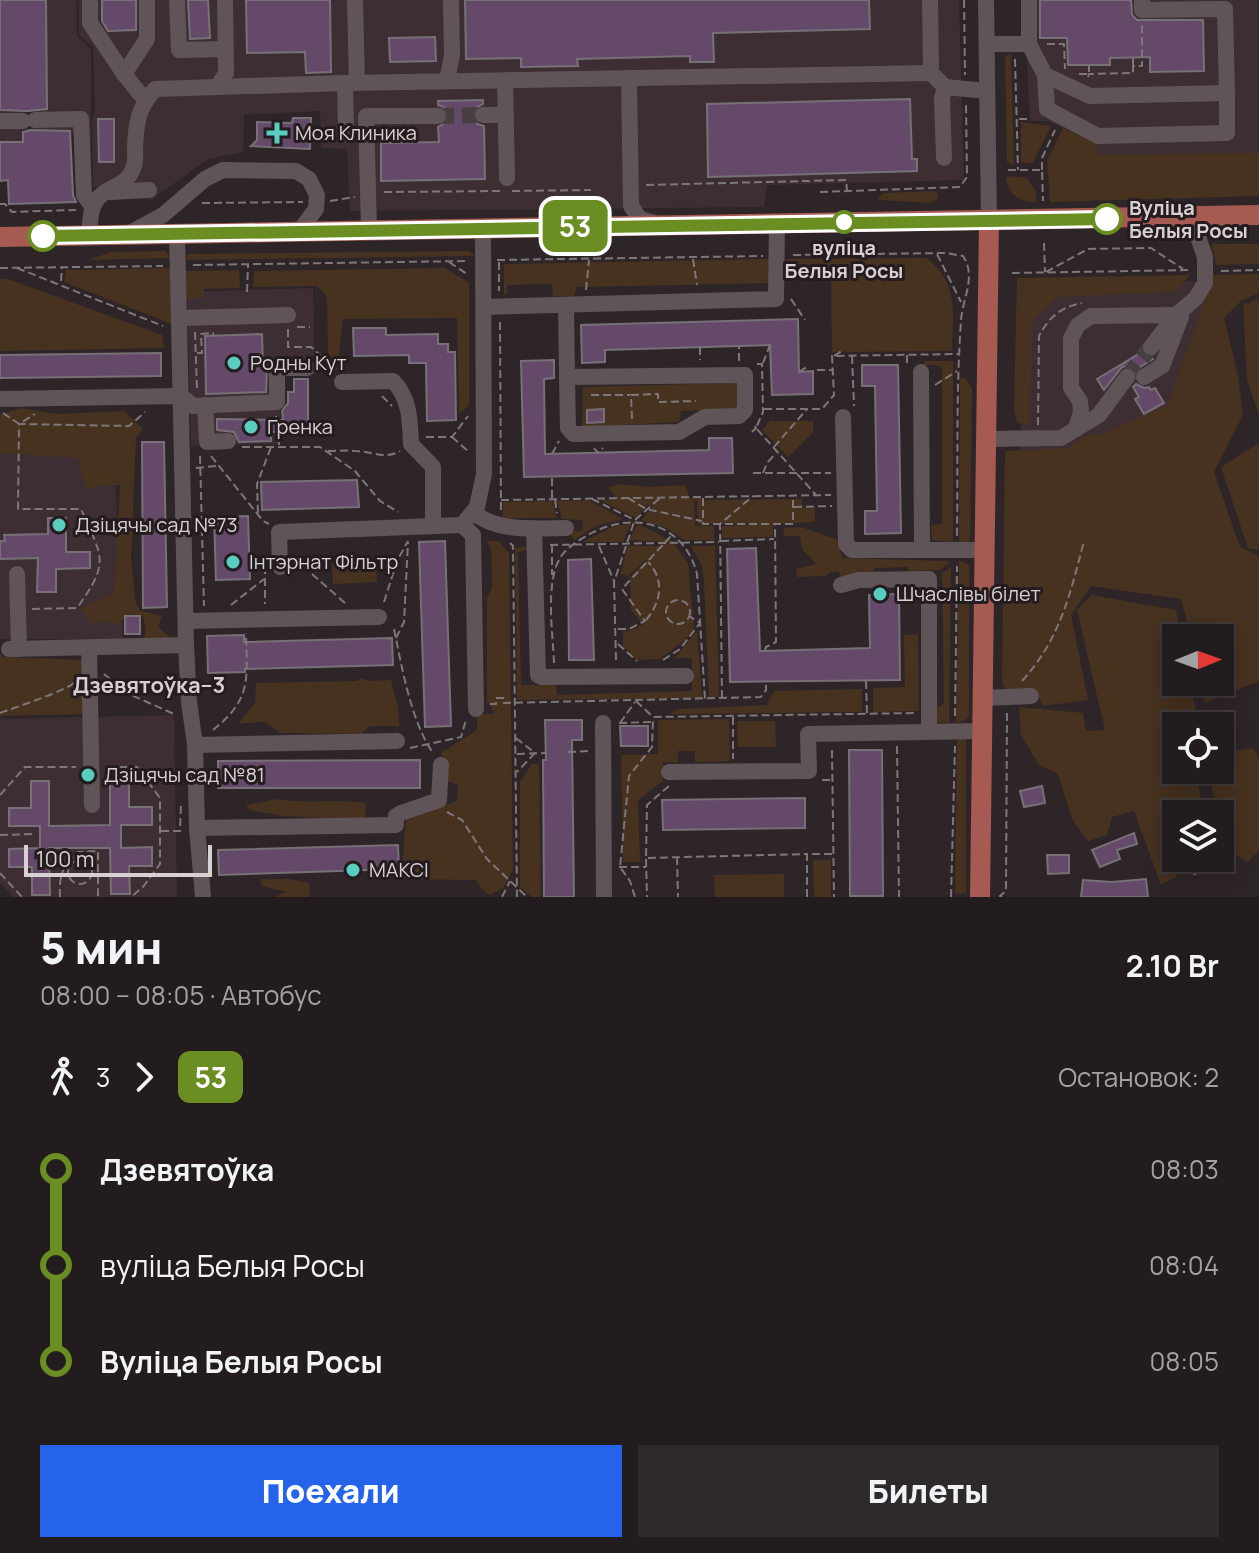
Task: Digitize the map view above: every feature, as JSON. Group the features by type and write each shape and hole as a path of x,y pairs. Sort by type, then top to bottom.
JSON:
{"main road":[{"path":"0,237 300,230 368,220 483,227 1259,215"},
{"path":"980,897 989,221"}],"street":[{"path":"90,0 90,23 145,100"},
{"path":"124,74 147,39 147,0"},
{"path":"177,0 179,50 226,49"},
{"path":"218,86 226,73 225,0"},
{"path":"346,134 355,0"},
{"path":"447,81 452,55 451,0"},
{"path":"930,0 931,73 945,87 987,91"},
{"path":"986,0 989,221"},
{"path":"1045,75 1047,109 1098,136 1227,133 1225,9 1142,5"},
{"path":"1022,44 1032,7"},
{"path":"987,44 1022,44"},
{"path":"1022,44 1045,75 1090,96 1227,93"},
{"path":"90,235 97,199 127,180 135,165 136,121 145,100 155,89 931,73"},
{"path":"629,78 631,206 640,219 659,224"},
{"path":"505,80 507,178"},
{"path":"944,158 942,98 945,87"},
{"path":"483,115 506,115"},
{"path":"368,220 374,192 366,116 438,116"},
{"path":"0,121 81,119 84,195 97,199 149,190"},
{"path":"128,234 163,215 205,179 223,170 296,171 309,179 317,202 316,209 300,230"},
{"path":"1151,347 1180,311 1196,298 1205,283 1200,240 1191,217"},
{"path":"492,307 776,299 777,223"},
{"path":"468,518 477,507 484,474 492,307 478,260 483,227"},
{"path":"177,233 173,396 183,469 186,645 203,897"},
{"path":"566,307 567,377 568,428 573,434 679,432 705,417 739,416 745,410 745,375 567,377"},
{"path":"986,439 1061,438 1099,415 1115,394 1162,366 1180,311"},
{"path":"1076,429 1081,412 1080,401 1071,388 1071,338 1078,325 1091,316 1180,311"},
{"path":"175,324 288,315"},
{"path":"0,399 173,396 193,406 274,403 277,402 277,368 307,368"},
{"path":"921,372 922,550"},
{"path":"343,379 393,381 405,398 410,421 433,467 433,526"},
{"path":"205,405 207,442 228,441"},
{"path":"849,417 844,473 846,544 852,550 984,550"},
{"path":"468,518 473,535 478,709"},
{"path":"280,567 279,532 433,526 468,518 549,533 538,675 686,676"},
{"path":"17,574 14,649 186,645"},
{"path":"841,585 859,580 929,579 929,731"},
{"path":"186,621 371,618"},
{"path":"89,648 92,805"},
{"path":"983,698 1031,696"},
{"path":"604,897 611,723"},
{"path":"672,777 809,771 808,734 982,731"},
{"path":"195,745 397,745"},
{"path":"197,828 396,825 396,816 401,813 439,800 441,765"}],"path":[{"path":"1142,5 1142,66"},
{"path":"1018,170 1017,119 1022,44 1064,44 1065,72 1071,75 1133,73 1133,58"},
{"path":"1089,65 1089,74"},
{"path":"1133,66 1150,66"},
{"path":"1017,119 1030,119"},
{"path":"1043,206 1042,158 1058,126"},
{"path":"1008,170 1042,170"},
{"path":"630,185 846,180 847,191"},
{"path":"175,203 317,202 349,200 374,192 427,192"},
{"path":"1044,243 1045,273"},
{"path":"1045,273 1088,249 1151,248 1185,270"},
{"path":"937,253 962,304"},
{"path":"517,897 513,546 502,532 492,307 499,260 937,253 963,256 968,264 969,288 962,304 958,370 951,897 960,896"},
{"path":"693,257 699,301"},
{"path":"587,303 589,259"},
{"path":"0,268 478,260 472,278 448,261"},
{"path":"247,292 248,264"},
{"path":"61,284 62,267"},
{"path":"16,268 175,324"},
{"path":"1012,273 1259,270"},
{"path":"791,298 805,320"},
{"path":"310,327 288,327 288,347 311,347 343,379"},
{"path":"196,353 202,353 201,334 213,333 213,336"},
{"path":"752,432 763,409 762,364 770,345"},
{"path":"739,346 739,364"},
{"path":"700,347 700,365"},
{"path":"834,356 843,350"},
{"path":"834,356 959,354"},
{"path":"763,409 822,409 834,395 834,356"},
{"path":"849,417 852,356"},
{"path":"751,364 762,364"},
{"path":"799,372 808,366"},
{"path":"817,370 833,370"},
{"path":"921,395 958,370"},
{"path":"591,395 658,394 658,402 696,401"},
{"path":"631,395 632,422"},
{"path":"0,411 19,424 129,426 173,396"},
{"path":"274,403 279,447"},
{"path":"773,448 807,409"},
{"path":"326,451 396,454 417,437 452,437 472,410"},
{"path":"18,609 77,608 98,579 101,561 81,509 18,509 19,424"},
{"path":"500,500 816,495 756,428"},
{"path":"552,454 560,439"},
{"path":"228,441 229,446 320,447 355,471 380,501 392,506 414,526"},
{"path":"258,515 257,484 271,447"},
{"path":"763,473 777,452"},
{"path":"200,453 205,620"},
{"path":"183,469 219,466"},
{"path":"753,473 844,473"},
{"path":"552,477 549,533 554,668"},
{"path":"628,498 646,509 703,521 703,524 793,524 793,495"},
{"path":"722,699 720,524 753,496"},
{"path":"617,677 614,582 635,520 661,497"},
{"path":"703,497 703,521"},
{"path":"590,498 672,535 683,543 692,557 697,574 705,699"},
{"path":"793,507 833,506"},
{"path":"552,576 560,557 572,545 610,524 635,520"},
{"path":"765,651 766,647 776,642 775,524"},
{"path":"513,546 549,533 572,545 775,539"},
{"path":"645,621 622,589 672,535"},
{"path":"279,544 371,618 408,541 404,622 396,639"},
{"path":"1002,897 1006,891 1007,697 1041,660 1064,614 1084,541"},
{"path":"598,545 614,582"},
{"path":"615,629 629,629 645,621 653,612 659,599 660,585 647,561"},
{"path":"228,606 265,578"},
{"path":"676,600 683,602 689,608 689,616 684,622 673,623 666,615 667,607 676,600"},
{"path":"689,616 700,623"},
{"path":"662,661 680,649 700,623"},
{"path":"212,731 245,694 246,632"},
{"path":"616,642 635,661 648,661"},
{"path":"0,713 69,688 94,665 129,694 183,718"},
{"path":"397,745 461,737 478,709 496,704 496,698 504,698 504,703 516,703 761,697 766,690 766,681"},
{"path":"866,681 867,714"},
{"path":"636,701 653,717 918,713 929,710"},
{"path":"611,723 636,701"},
{"path":"733,716 733,772"},
{"path":"611,723 651,723 653,717"},
{"path":"635,897 630,881 620,867 629,776 652,747 653,717"},
{"path":"516,738 535,753"},
{"path":"897,741 899,897"},
{"path":"832,742 834,897"},
{"path":"568,752 591,751"},
{"path":"516,772 535,753"},
{"path":"516,754 546,753"},
{"path":"647,897 647,805 672,777"},
{"path":"131,897 143,887 160,864 160,831 180,831 181,803"},
{"path":"0,835 35,834"},
{"path":"60,897 59,876 68,861 78,852 98,851 98,897"},
{"path":"807,854 807,897"},
{"path":"646,858 834,854"},
{"path":"677,855 678,897"},
{"path":"76,860 67,869 68,877 78,884 92,876 86,861"},
{"path":"68,861 86,861 99,875"},
{"path":"620,867 646,867"},
{"path":"0,873 22,897"},
{"path":"502,897 510,881"},
{"path":"517,887 527,897"}],"shaded area":[{"path":"0,0 76,0 77,36 91,50 91,182 75,183 75,132 35,132 35,110 23,111 23,142 0,142"},
{"path":"79,0 959,0 964,180 767,185 764,207 350,211 347,149 321,148 320,111 244,115 243,152 208,159 151,200 93,186 93,47 79,35"},
{"path":"1024,0 1259,0 1259,153 1096,154 1096,143 1048,121 1030,121"},
{"path":"1011,52 1014,165 1007,162 1005,57"},
{"path":"1021,122 1051,126 1033,163 1021,163"},
{"path":"1063,128 1096,143 1097,154 1259,153 1259,196 1050,202 1047,161"},
{"path":"1008,176 1027,178 1036,191 1036,202 1016,196 1008,185"},
{"path":"934,191 938,194 937,200 930,203 879,200 884,193"},
{"path":"1212,244 1259,244 1259,264 1216,265"},
{"path":"166,251 170,258 88,260 111,252"},
{"path":"469,251 475,256 186,260 188,254"},
{"path":"926,258 937,267 949,288 953,312 952,351 832,352 831,281 786,278 787,259"},
{"path":"770,259 771,283 577,287 574,296 553,296 552,284 507,285 507,294 504,294 504,264"},
{"path":"170,268 174,325 64,282 66,270"},
{"path":"445,268 469,283 469,406 459,413 457,318 343,319 338,362 328,355 327,297 317,286 253,287 254,271"},
{"path":"239,270 240,288 204,289 204,298 184,298 183,271"},
{"path":"1259,274 1259,293 1241,301 1224,318 1238,376 1243,415 1214,472 1240,547 1259,556 1259,681 1234,691 1234,624 1187,624 1181,599 1091,586 1071,615 1088,700 1043,706 1035,689 1007,690 1002,683 1005,451 1067,448 1090,434 1098,435 1168,405 1213,275"},
{"path":"1190,275 1176,292 1057,297 1032,321 1030,425 1017,423 1014,411 1017,278"},
{"path":"0,279 8,279 162,335 164,348 0,351"},
{"path":"1218,281 1188,422 1020,465 1025,283"},
{"path":"313,288 315,374 279,375 281,444 191,446 187,292"},
{"path":"1259,298 1259,415 1247,380 1243,305"},
{"path":"924,361 953,361 953,541 950,542 932,540 931,525 942,524 942,368 924,365"},
{"path":"960,378 965,378 972,388 970,536 969,543 959,547"},
{"path":"736,383 740,389 737,409 681,411 679,422 582,427 583,387"},
{"path":"21,408 58,414 124,411 143,429 136,437 131,560 136,604 141,611 162,616 158,626 170,638 144,639 146,629 143,616 128,614 117,626 110,621 92,624 80,608 114,593 120,485 103,485 86,490 78,458 0,453 0,414"},
{"path":"770,421 813,421 813,432 788,457 762,430"},
{"name":"Дзіцячы сад №73","path":"113,442 123,639 0,639 0,443"},
{"path":"1259,443 1259,550 1248,548 1221,467"},
{"path":"620,484 649,487 685,485 690,498 701,500 802,499 802,508 815,508 815,522 773,524 773,537 722,538 722,526 767,524 698,524 697,500 694,501 695,526 714,526 714,540 684,540 667,528 641,520 653,506 647,505 636,518 600,500 617,500 608,487"},
{"path":"588,500 623,519 596,526 574,540 569,532 582,531 583,520 562,519 557,501"},
{"path":"552,501 557,518 512,518 512,523 503,523 503,502"},
{"path":"631,524 623,542 583,542 614,526"},
{"path":"638,524 672,541 688,564 694,628 685,640 660,659 637,660 623,646 623,631 631,631 643,624 631,610 630,577 653,553 628,576 620,574 628,546 660,546 664,542 629,540"},
{"path":"801,527 838,540 842,558 950,563 940,570 875,568 869,576 840,577 839,572 831,572 825,576 797,577 796,569 816,564 802,549 800,536 784,536 784,528"},
{"path":"486,541 498,541 509,553 513,870 503,888 490,895 476,880 401,879 406,818 457,801 458,785 445,780 446,762 441,753 477,730 477,714 495,714 487,702 487,598 492,588 491,547"},
{"path":"691,546 715,546 719,697 709,697 704,581 702,566"},
{"path":"527,547 527,550 518,552 521,685 556,685 557,695 692,691 692,658 675,658 697,631 702,698 517,700 515,548"},
{"path":"376,561 377,582 333,584 332,562"},
{"path":"959,561 969,565 969,715 956,723"},
{"path":"951,567 949,723 935,722 933,709 944,704 942,573"},
{"path":"1092,595 1176,610 1179,624 1162,624 1162,696 1193,696 1196,712 1162,712 1162,784 1198,784 1202,800 1162,800 1162,872 1177,872 1177,876 1161,885 1134,811 1112,817 1107,835 1088,841 1072,819 1058,774 1039,765 1021,735 1019,707 1083,713 1086,731 1105,730 1077,610"},
{"path":"918,634 919,711 873,712 873,688 905,687 904,635"},
{"path":"0,654 5,657 83,660 83,714 0,716"},
{"path":"361,678 369,681 391,680 399,726 370,726 361,734 281,733 264,722 238,724 255,703 256,683 357,681"},
{"path":"862,689 862,712 669,714 677,709 767,705 774,691"},
{"path":"1204,696 1222,696 1205,703"},
{"name":"Дзіцячы сад №81","path":"174,715 177,897 13,897 0,883 0,719"},
{"path":"729,719 730,761 695,762 695,751 678,751 678,762 663,762 663,781 638,800 640,862 623,862 621,755 658,754 658,720"},
{"path":"737,721 775,721 776,747 738,747"},
{"path":"966,738 966,893 955,894 957,739"},
{"path":"1253,748 1259,758 1259,851 1247,862 1234,853 1234,800 1215,800 1210,784 1234,784 1234,751"},
{"path":"532,764 539,764 541,897 532,897 520,887 520,782"},
{"path":"277,799 366,803 365,820 284,816 250,810 246,805"},
{"path":"813,860 831,860 831,897 814,897"},
{"path":"784,874 784,897 715,897 714,875"},
{"path":"260,879 290,879 309,883 310,897 275,897 286,892 262,886"}],"building":[{"path":"0,0 46,0 47,109 0,110"},
{"path":"102,0 136,0 136,30 108,31 102,21"},
{"path":"188,0 208,0 210,38 190,39"},
{"path":"246,0 330,0 331,72 306,73 305,52 247,53"},
{"path":"465,0 869,0 870,29 713,33 714,62 690,62 690,56 577,59 578,66 521,67 521,58 466,59"},
{"path":"1040,0 1131,0 1132,15 1137,20 1203,20 1204,71 1150,72 1150,57 1110,58 1110,65 1068,65 1067,38 1040,38"},
{"path":"435,37 436,61 390,62 389,38"},
{"path":"910,99 912,159 917,159 917,171 708,177 707,104"},
{"path":"483,100 472,116 477,124 484,126 485,179 381,181 381,143 439,142 438,127 447,122 449,115 444,107 438,105 438,101"},
{"path":"293,118 311,118 310,149 251,146 257,140 257,122 292,123"},
{"path":"98,119 114,119 114,162 99,162"},
{"path":"70,131 76,202 9,204 8,180 0,181 0,142 23,142 23,132"},
{"path":"798,319 799,372 813,371 813,394 772,395 770,345 605,350 605,362 582,363 581,325"},
{"path":"353,328 386,328 386,335 438,334 438,344 448,344 448,352 455,352 456,420 427,421 426,363 409,363 409,355 354,356"},
{"name":"Родны Кут","path":"262,334 263,366 267,366 266,392 206,394 205,336"},
{"path":"1142,352 1153,359 1135,370 1129,366 1122,367 1104,390 1097,379"},
{"path":"161,353 161,376 0,378 0,355"},
{"path":"554,360 554,378 544,379 545,454 709,450 709,438 732,438 733,473 524,477 521,361"},
{"path":"862,365 898,365 901,533 865,534 865,511 877,511 875,386 862,386"},
{"path":"294,379 308,379 308,423 300,423 296,432 271,432 271,441 239,442 234,432 217,430 217,419 283,420 282,411 288,403 288,392 294,392"},
{"path":"1136,384 1151,390 1155,388 1164,403 1144,414 1135,399 1139,397 1133,387"},
{"path":"604,409 604,422 587,423 587,410"},
{"path":"142,442 164,442 167,607 143,608"},
{"path":"357,480 359,507 262,510 261,482"},
{"name":"Інтэрнат Фільтр","path":"248,516 250,579 216,580 214,517"},
{"path":"48,518 66,518 66,552 90,552 90,568 56,569 56,592 37,592 38,558 0,559 0,541 5,541 4,535 48,534"},
{"path":"445,541 451,726 425,727 419,542"},
{"path":"756,548 760,651 870,648 869,595 899,594 900,680 730,682 727,549"},
{"path":"591,559 594,660 569,660 568,560"},
{"path":"125,616 140,616 140,634 125,634"},
{"path":"244,635 244,642 392,638 393,665 208,673 207,636"},
{"path":"545,720 582,720 582,740 572,740 574,897 544,897"},
{"path":"620,726 648,726 648,746 621,746"},
{"path":"849,750 882,750 883,896 850,896"},
{"path":"420,760 420,788 218,788 218,761"},
{"path":"110,780 129,780 129,807 152,807 152,825 121,825 121,848 152,847 152,866 129,866 130,894 111,894 110,848 49,848 50,895 32,895 32,867 9,867 9,849 40,848 40,826 9,826 9,808 31,808 31,781 49,781 49,826 110,825"},
{"path":"1042,786 1045,803 1024,807 1020,791"},
{"path":"805,798 805,828 663,830 662,800"},
{"path":"1134,833 1137,844 1117,850 1120,859 1100,867 1092,850"},
{"path":"398,845 399,869 219,875 218,850"},
{"path":"1047,855 1069,855 1069,873 1048,874"},
{"path":"1146,879 1148,897 1081,897 1083,880 1112,882"}],"tunnel":[{"path":"438,116 483,115"},
{"path":"1127,377 1151,347"}],"bus line":[{"name":"53","path":"43,236 1107,219"}],"place":[{"name":"Моя Клиника","path":"277,133"},
{"name":"Вуліца Белыя Росы","path":"1107,219"},
{"name":"вуліца Белыя Росы","path":"844,222"},
{"name":"Родны Кут","path":"234,363"},
{"name":"Гренка","path":"251,427"},
{"name":"Дзіцячы сад №73","path":"59,525"},
{"name":"Інтэрнат Фільтр","path":"233,562"},
{"name":"Шчаслівы білет","path":"880,594"},
{"name":"Дзіцячы сад №81","path":"88,775"},
{"name":"МАКСІ","path":"353,870"}],"district":[{"name":"Дзевятоўка–3","path":"149,685"}]}
